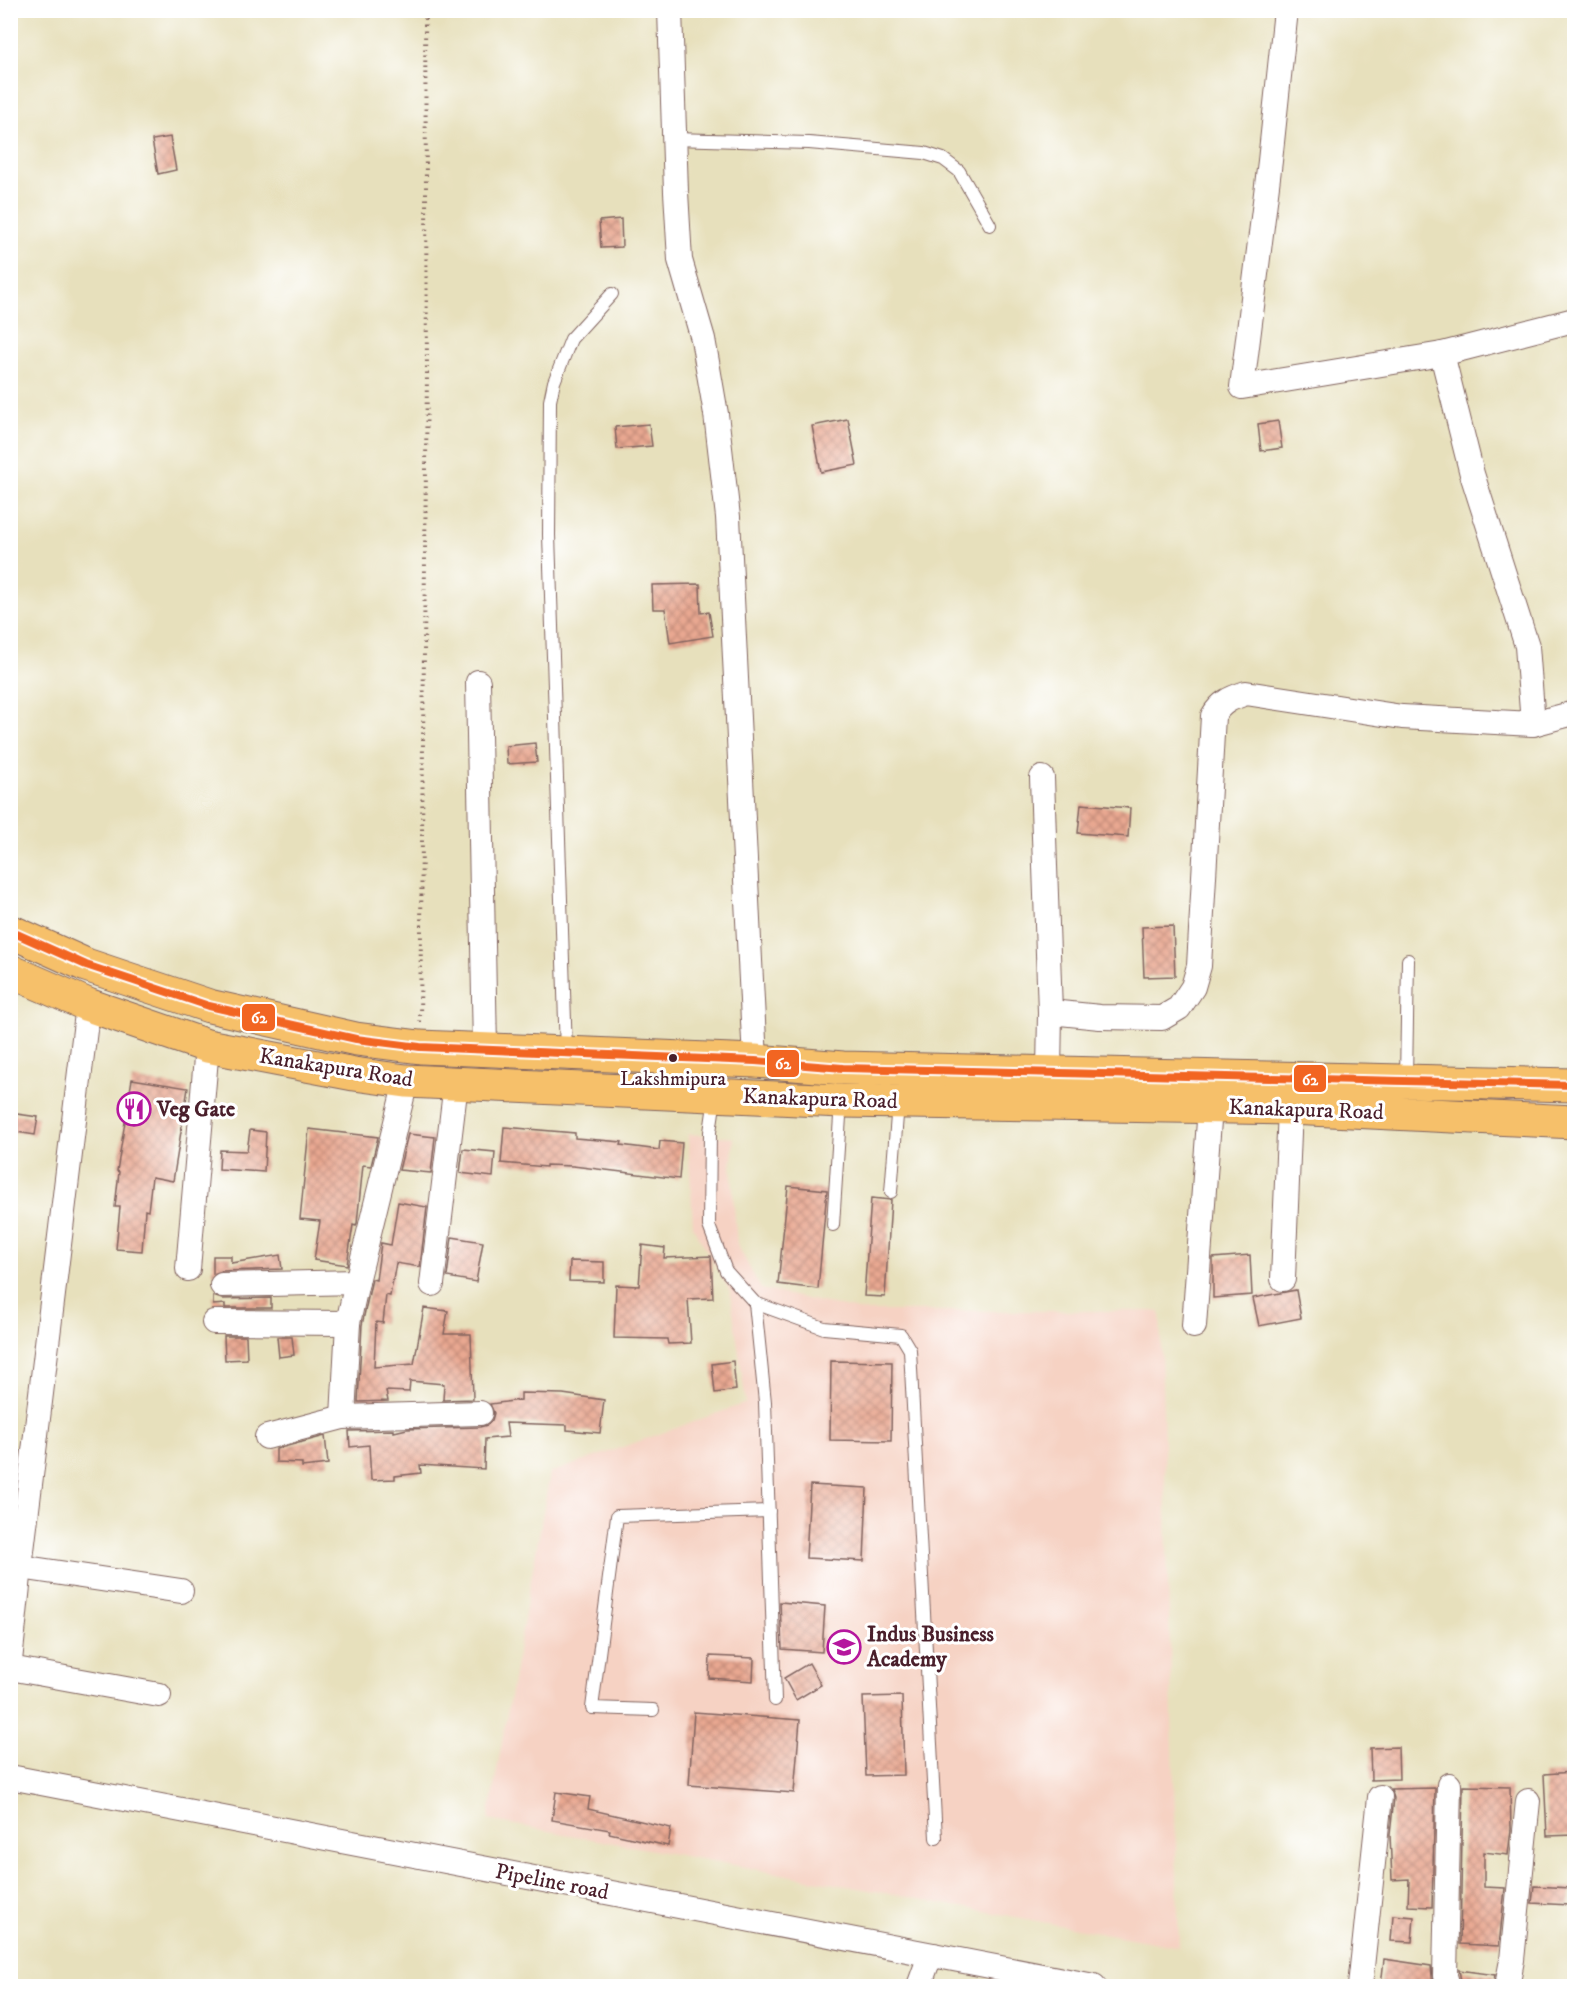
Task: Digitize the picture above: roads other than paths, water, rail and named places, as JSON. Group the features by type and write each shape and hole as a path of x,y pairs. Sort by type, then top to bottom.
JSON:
{"highway":[{"name":"Kanakapura Road","path":"10,931 86,965 209,1006 356,1039 420,1047 755,1061 843,1068 1048,1072 1210,1107 1290,1108 1575,1122"},
{"name":"Kanakapura Road","path":"10,971 88,1005 207,1046 354,1074 406,1081 898,1102 1129,1090 1406,1080 1575,1085"}],"street":[{"path":"670,10 680,260 703,339 716,414 728,518 755,1061"},
{"path":"1286,10 1242,387 1442,354 1575,320"},
{"path":"1442,354 1472,474 1527,646 1533,724"},
{"path":"478,682 485,1049"},
{"path":"1050,1012 1100,1017 1162,1018 1179,1008 1193,987 1199,966 1213,716 1218,707 1229,698 1246,693 1402,717 1533,724 1575,713"},
{"path":"1042,778 1050,1012 1048,1072"},
{"path":"10,1661 88,1005"},
{"path":"188,1269 207,1046"},
{"path":"343,1417 348,1323 406,1081"},
{"path":"432,1284 456,1083"},
{"path":"1194,1326 1210,1107"},
{"path":"1282,1279 1290,1108"},
{"path":"222,1284 357,1282"},
{"path":"214,1322 348,1323"},
{"path":"267,1437 343,1417 480,1413"},
{"path":"20,1567 181,1591"},
{"path":"10,1668 159,1695"},
{"name":"Pipeline road","path":"10,1777 1094,1986"},
{"path":"1448,1986 1445,1976 1449,1785"},
{"path":"1360,1986 1380,1797"},
{"path":"1507,1986 1512,1960 1528,1801"},
{"path":"919,1986 927,1964 934,1955"}],"lane":[{"path":"674,139 809,143 924,153 943,159 959,171 990,225"},
{"path":"566,1054 549,535 550,401 554,382 571,339 612,294"},
{"path":"1406,1080 1408,960"},
{"path":"716,1094 710,1132 709,1226 726,1271 755,1303 824,1328 901,1335 910,1350 936,1838"},
{"path":"832,1225 841,1101"},
{"path":"891,1192 898,1102"},
{"path":"755,1303 765,1402 775,1700"},
{"path":"653,1710 592,1708 617,1516 769,1510"}],"place":[{"name":"Lakshmipura","path":"673,1058"},
{"name":"Veg Gate","path":"134,1109"},
{"name":"Indus Business Academy","path":"844,1647"}]}
